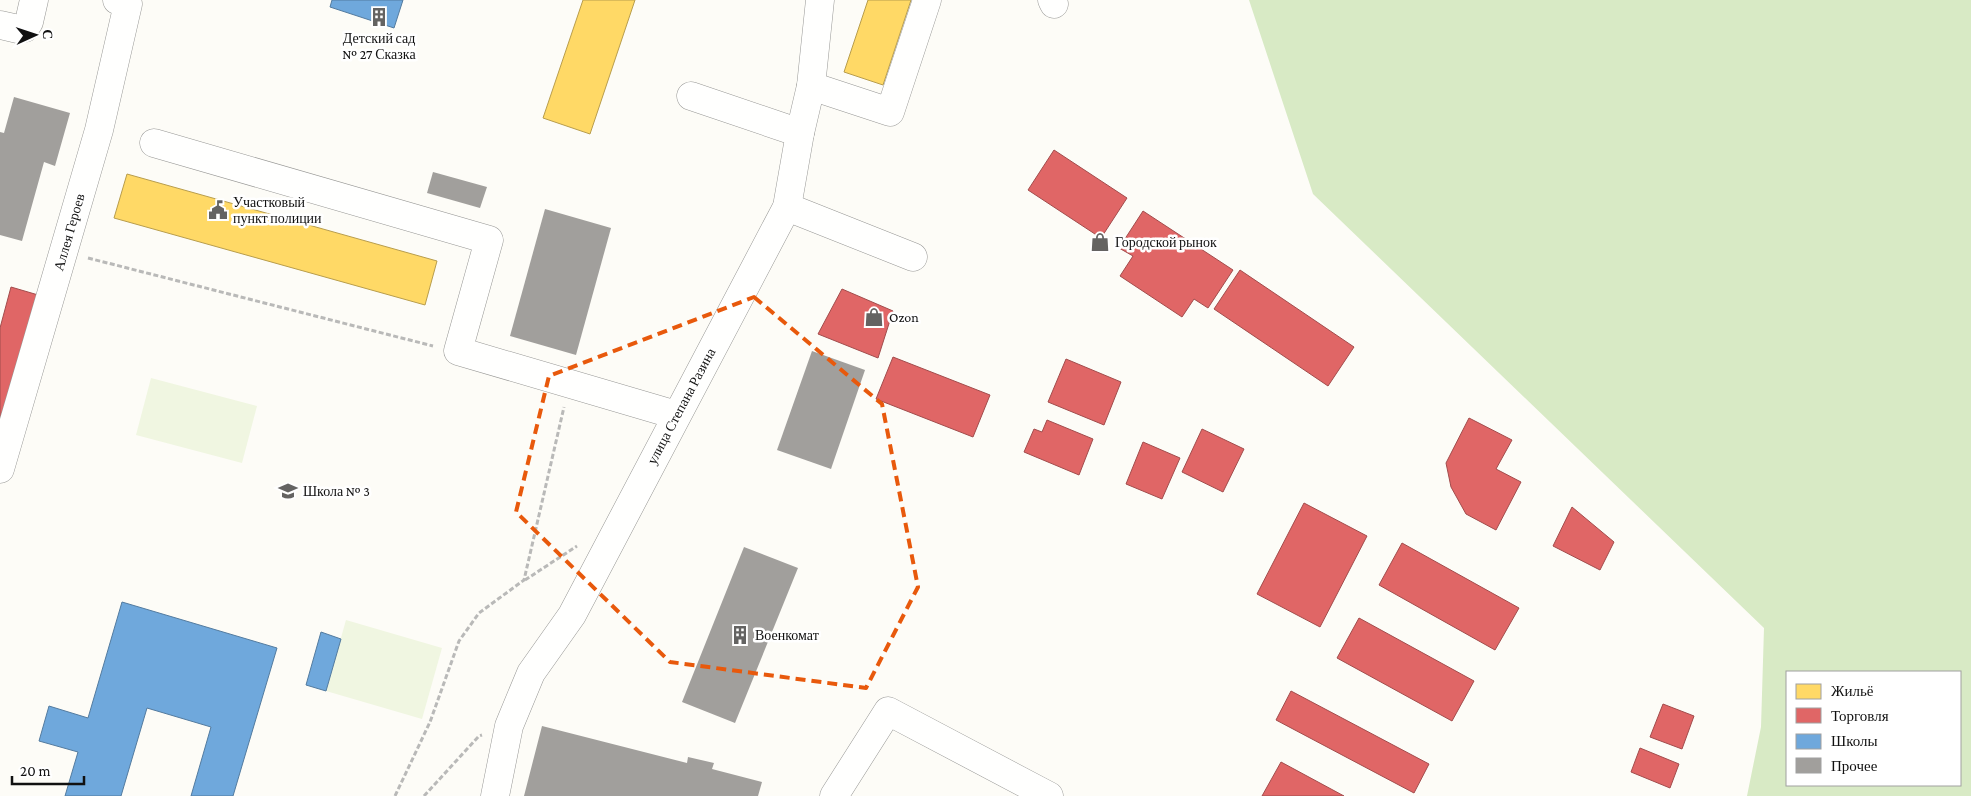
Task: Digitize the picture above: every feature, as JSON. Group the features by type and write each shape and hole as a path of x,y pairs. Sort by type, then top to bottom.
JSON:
{"street":[{"path":"0,25 18,29 25,28 34,0"},
{"name":"улица Степана Разина","path":"495,796 509,726 531,673 572,615 787,207 800,133 811,86 820,0"},
{"path":"811,86 890,112 927,0"},
{"name":"Аллея Героев","path":"0,469 99,130 124,1"},
{"path":"690,96 800,133"},
{"path":"154,143 489,240 458,351 569,382 676,415"},
{"path":"787,207 913,256"},
{"path":"834,796 888,711 1049,796"}],"path":[{"path":"63,252 419,343 458,351"},
{"path":"524,580 569,382"},
{"path":"395,796 430,722 459,641 479,613 524,580 578,546"},
{"path":"424,796 479,736 509,726"}],"highlighted area":[{"path":"754,297 882,404 918,587 866,688 670,662 516,512 549,376"}],"green space":[{"path":"1249,0 1971,0 1971,796 1747,796 1761,727 1764,628 1313,194"},
{"path":"151,378 257,406 242,463 136,435"},
{"path":"346,620 442,648 422,719 326,691"}],"building: Жильё":[{"path":"583,0 635,0 590,134 543,118"},
{"path":"868,0 911,0 883,85 844,72"},
{"path":"127,174 437,261 425,305 114,218"}],"building: Торговля":[{"path":"1054,150 1127,198 1101,238 1028,190"},
{"path":"1143,211 1233,270 1208,308 1194,299 1182,317 1120,276 1133,256 1119,248"},
{"path":"1240,270 1354,347 1328,386 1214,309"},
{"path":"11,287 45,297 0,422 0,328"},
{"path":"842,289 893,311 878,358 818,334"},
{"path":"893,357 990,395 973,437 876,399"},
{"path":"1066,359 1121,382 1104,425 1048,402"},
{"path":"1469,418 1512,440 1496,469 1521,482 1496,530 1466,514 1451,487 1446,463"},
{"path":"1047,420 1093,439 1079,475 1024,452 1034,429 1042,432"},
{"path":"1202,429 1244,449 1223,492 1182,472"},
{"path":"1143,442 1180,458 1162,499 1126,484"},
{"path":"1304,503 1367,536 1320,627 1257,594"},
{"path":"1572,507 1614,542 1600,570 1553,546"},
{"path":"1402,543 1519,608 1495,650 1379,585"},
{"path":"1359,618 1474,681 1452,721 1337,658"},
{"path":"1291,691 1429,764 1414,793 1276,720"},
{"path":"1663,704 1694,716 1682,749 1650,737"},
{"path":"1640,748 1679,764 1670,788 1631,772"},
{"path":"1281,762 1344,796 1262,796"}],"building: Школы":[{"name":"Детский сад № 27 Сказка","path":"332,0 403,0 394,28 330,7"},
{"path":"122,602 277,648 233,796 191,796 211,727 147,708 121,796 65,796 78,752 39,741 49,706 88,718"},
{"path":"321,632 341,639 326,691 306,685"}],"building: Прочее":[{"path":"14,97 70,113 55,166 44,162 22,241 0,235 0,132 4,133"},
{"path":"433,172 487,187 480,208 427,193"},
{"path":"545,209 611,228 576,355 510,336"},
{"path":"812,351 865,370 831,469 777,450"},
{"name":"Военкомат","path":"744,547 798,568 735,723 682,702"},
{"path":"542,726 687,763 688,757 714,763 712,769 762,782 758,796 524,796"}],"place":[{"name":"Детский сад № 27 Сказка","path":"379,17"},
{"name":"Участковый пункт полиции","path":"218,210"},
{"name":"Городской рынок","path":"1100,242"},
{"name":"Ozon","path":"874,317"},
{"name":"Школа № 3","path":"288,491"},
{"name":"Военкомат","path":"740,635"}]}
